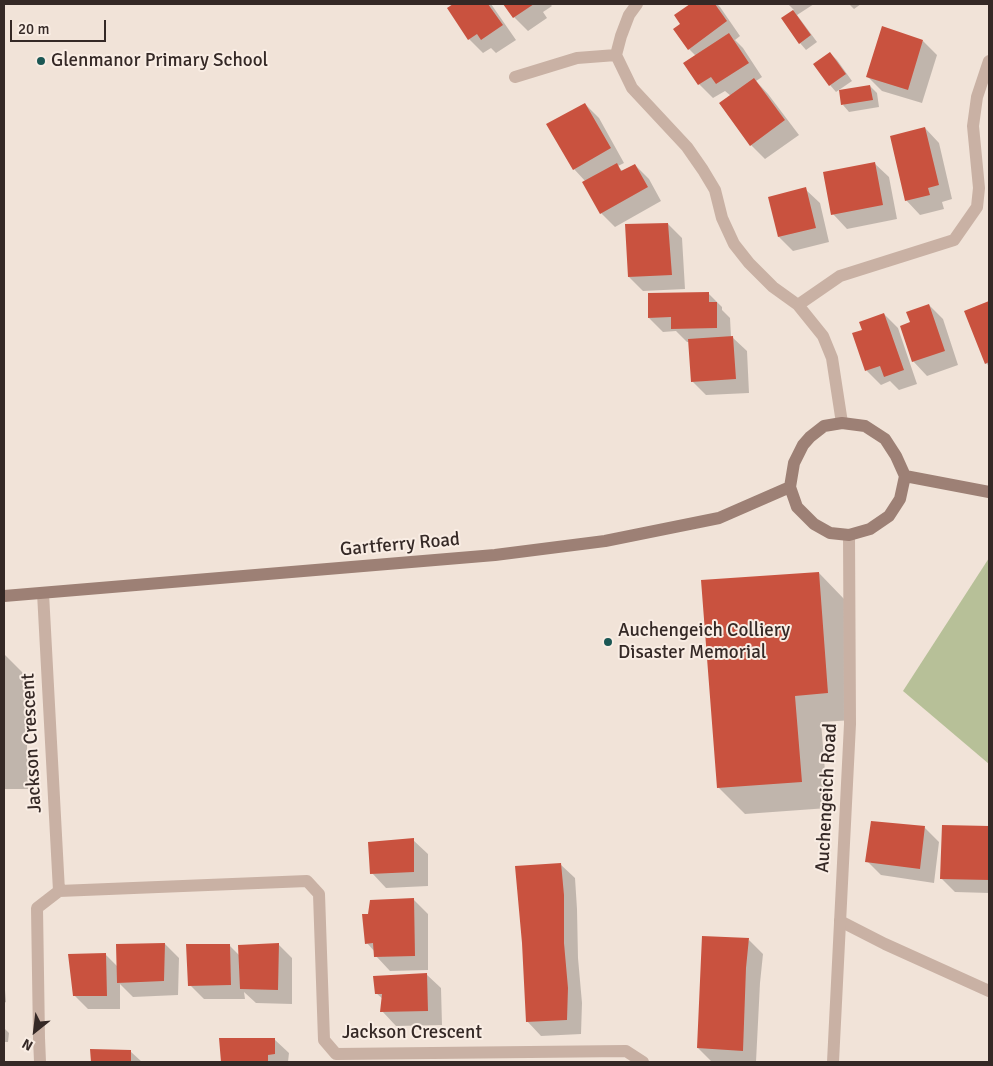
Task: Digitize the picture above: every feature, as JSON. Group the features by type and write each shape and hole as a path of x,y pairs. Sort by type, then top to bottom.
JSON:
{"street":[{"path":"637,4 629,14 616,55 632,88 687,147 703,170 715,190 722,218 734,244 773,288 798,305 823,336 832,358 842,423"},
{"path":"515,77 577,58 616,55"},
{"path":"798,305 840,276 954,240 977,208 979,188 973,126 977,97 989,61"},
{"path":"842,423 865,426 885,439 896,456 905,476 900,499 889,516 870,529 849,535 830,533 814,524 797,507 790,487 794,463 803,445 824,426 842,423"},
{"path":"905,476 989,492"},
{"name":"Gartferry Road","path":"4,596 495,556 605,542 719,518 790,487"},
{"name":"Auchengeich Road","path":"833,1062 850,724 849,535"},
{"name":"Jackson Crescent","path":"43,592 59,891 307,882 319,894 324,1040 336,1054 626,1051 642,1062"},
{"path":"40,1062 37,908 59,891"},
{"path":"840,921 885,944 989,991"}],"green space":[{"path":"989,558 989,764 903,691"}],"building":[{"path":"453,4 488,4 503,25 481,40 477,34 468,40 447,8"},
{"path":"503,4 534,4 513,18"},
{"path":"690,4 715,4 727,21 688,50 673,29 680,24 674,15"},
{"path":"793,10 811,35 799,44 781,18"},
{"path":"882,26 923,40 908,90 866,77"},
{"path":"729,33 749,63 716,84 711,77 698,85 683,63"},
{"path":"830,52 846,74 829,86 813,64"},
{"path":"754,78 785,120 750,146 719,103"},
{"path":"870,85 873,100 841,105 839,90"},
{"path":"585,103 611,148 573,170 546,124"},
{"path":"925,127 939,185 928,188 930,195 905,201 890,136"},
{"path":"875,162 883,205 831,215 823,172"},
{"path":"617,163 621,171 635,164 648,187 600,214 582,182"},
{"path":"806,187 816,228 778,237 768,197"},
{"path":"668,223 672,275 628,277 625,224"},
{"path":"709,292 709,302 717,302 717,328 671,329 671,317 648,318 648,293"},
{"path":"989,301 989,362 985,364 964,311"},
{"path":"929,304 945,351 912,362 900,326 910,322 906,312"},
{"path":"884,313 904,370 884,377 880,366 865,371 852,333 862,330 859,322"},
{"path":"733,336 736,379 691,382 688,339"},
{"path":"819,572 828,693 795,696 802,782 717,788 701,580"},
{"path":"871,821 925,826 920,869 865,862"},
{"path":"942,825 989,826 989,880 940,879"},
{"path":"414,838 414,872 370,874 368,842"},
{"path":"561,863 568,988 567,1020 526,1022 522,943 515,866"},
{"path":"414,898 415,956 374,957 373,943 365,944 362,914 368,914 370,900"},
{"path":"702,936 749,938 743,1051 697,1048"},
{"path":"165,943 164,981 117,983 116,944"},
{"path":"279,943 278,990 240,989 238,945"},
{"path":"186,944 230,944 231,985 188,986"},
{"path":"106,953 107,996 73,996 68,954"},
{"path":"427,973 428,1011 380,1012 382,994 375,994 373,976"},
{"path":"219,1038 275,1038 275,1054 268,1055 268,1062 221,1062"},
{"path":"90,1049 131,1050 131,1062 91,1062"}],"place":[{"name":"Glenmanor Primary School","path":"41,61"},
{"name":"Auchengeich Colliery Disaster Memorial","path":"608,642"}]}
